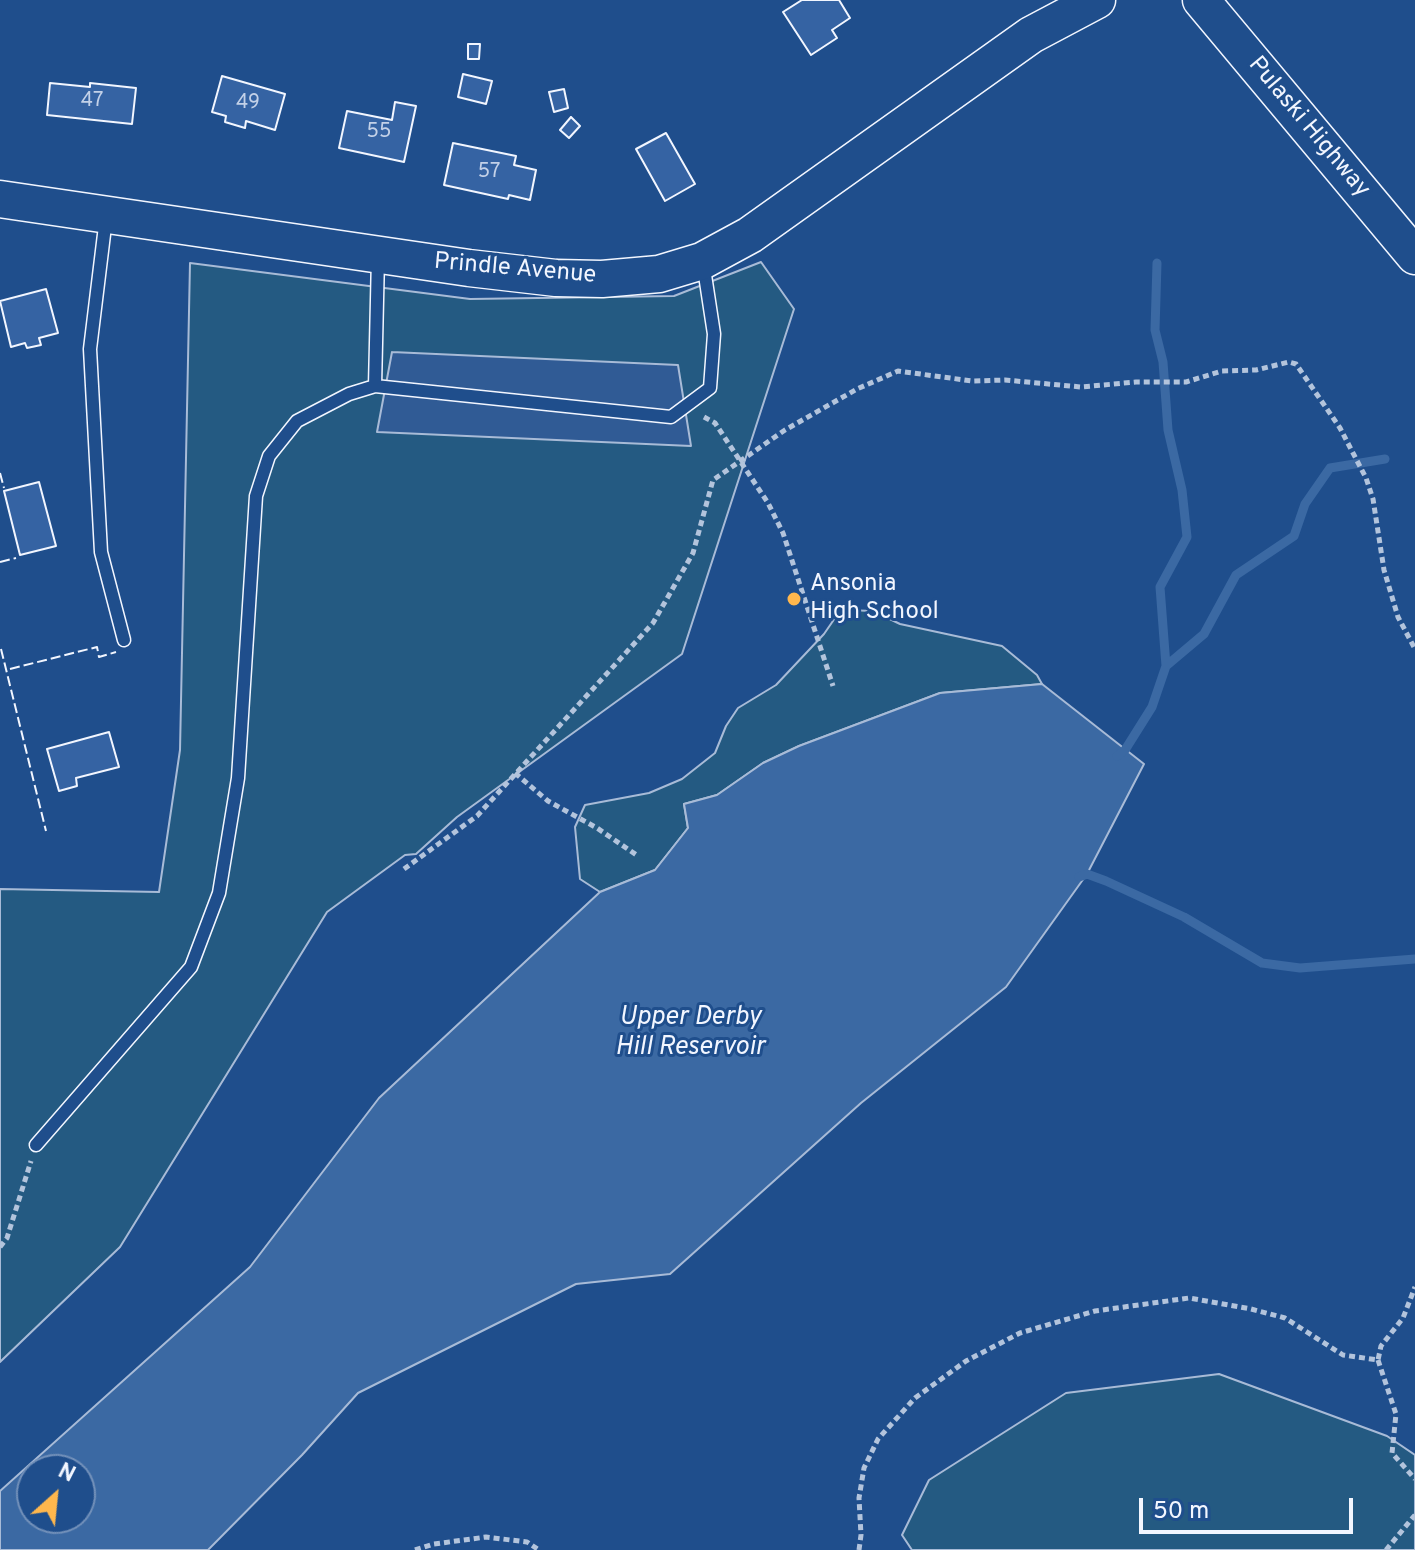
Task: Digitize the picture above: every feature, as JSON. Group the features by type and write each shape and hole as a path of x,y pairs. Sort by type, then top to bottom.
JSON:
{"main road":[{"name":"Prindle Avenue","path":"0,199 469,268 602,279 659,274 702,261 750,235 1031,35 1097,0"},
{"name":"Pulaski Highway","path":"1201,0 1415,256"}],"lane":[{"path":"106,215 90,349 101,552 124,640"},
{"path":"375,386 378,254"},
{"path":"36,1145 191,967 219,893 238,778 256,496 269,456 297,421 349,394 375,386 671,417 710,388 714,334 702,261"}],"path":[{"path":"404,869 477,816 653,623 693,553 713,480 785,430 857,389 897,372 1081,387 1134,382 1186,382 1222,371 1256,370 1289,362 1296,364 1340,428 1373,499 1384,570 1398,617 1415,649"},
{"path":"715,423 768,503 783,533 833,686"},
{"path":"515,773 548,801 597,828 638,856"},
{"path":"0,1247 7,1238 36,1145"},
{"path":"1415,1287 1403,1318 1381,1346 1378,1360 1396,1414 1392,1453 1415,1479"},
{"path":"859,1550 859,1498 864,1468 878,1439 915,1398 966,1361 1020,1333 1095,1311 1192,1299 1283,1318 1343,1355 1378,1360"},
{"path":"1386,1550 1415,1515"},
{"path":"415,1550 434,1544 486,1537 527,1542 539,1550"}],"shaded area":[{"path":"761,262 794,309 682,654 457,817 416,854 405,855 327,912 120,1247 0,1362 0,889 159,892 180,750 190,263 470,299 674,296"},
{"path":"392,352 678,365 691,446 377,432"},
{"path":"846,610 873,611 900,624 1002,646 1037,675 1042,684 940,693 799,746 763,763 717,795 684,804 688,828 655,870 600,892 580,879 575,827 585,805 649,793 682,779 715,753 726,726 738,708 776,685 835,618"},
{"path":"1219,1374 1387,1436 1415,1455 1415,1550 912,1550 902,1535 929,1480 1066,1393"}],"water":[{"name":"Upper Derby Hill Reservoir","path":"1042,684 1144,764 1087,874 1006,987 861,1103 670,1274 576,1284 358,1393 208,1550 0,1550 0,1491 16,1477 16,1534 96,1534 96,1454 41,1454 250,1267 379,1098 600,892 655,870 688,828 684,804 717,795 763,763 799,746 940,693"}],"building":[{"path":"802,0 839,0 850,18 832,30 837,38 811,55 783,12"},
{"path":"468,44 480,44 479,59 468,59"},
{"path":"463,74 492,81 486,104 458,97"},
{"path":"222,76 285,94 275,130 246,121 245,128 225,122 226,116 212,112"},
{"path":"50,83 136,88 132,124 47,115"},
{"path":"564,89 568,108 554,112 549,92"},
{"path":"395,102 416,106 404,162 339,148 347,111 392,120"},
{"path":"571,117 580,126 569,138 560,130"},
{"path":"666,133 695,184 665,201 636,149"},
{"path":"453,143 516,156 514,165 536,170 530,200 509,195 508,199 444,185"},
{"path":"46,289 58,333 39,338 41,345 27,348 25,343 11,347 0,301"},
{"path":"39,482 56,546 20,555 4,491"},
{"path":"109,732 119,767 76,778 77,786 59,791 47,749"}],"waterway":[{"path":"1157,263 1155,330 1163,362 1168,430 1182,490 1187,537 1160,587 1166,666"},
{"path":"1117,756 1125,750 1152,707 1166,666 1204,634 1236,575 1294,536 1305,504 1330,468 1385,459"},
{"path":"1079,877 1087,874 1106,881 1184,917 1262,963 1300,968 1415,959"}],"fence":[{"path":"0,473 4,488"},
{"path":"0,562 16,558"},
{"path":"10,669 97,647 99,657 116,652"},
{"path":"1,649 46,831"}],"place":[{"name":"Ansonia High School","path":"794,599"}]}
